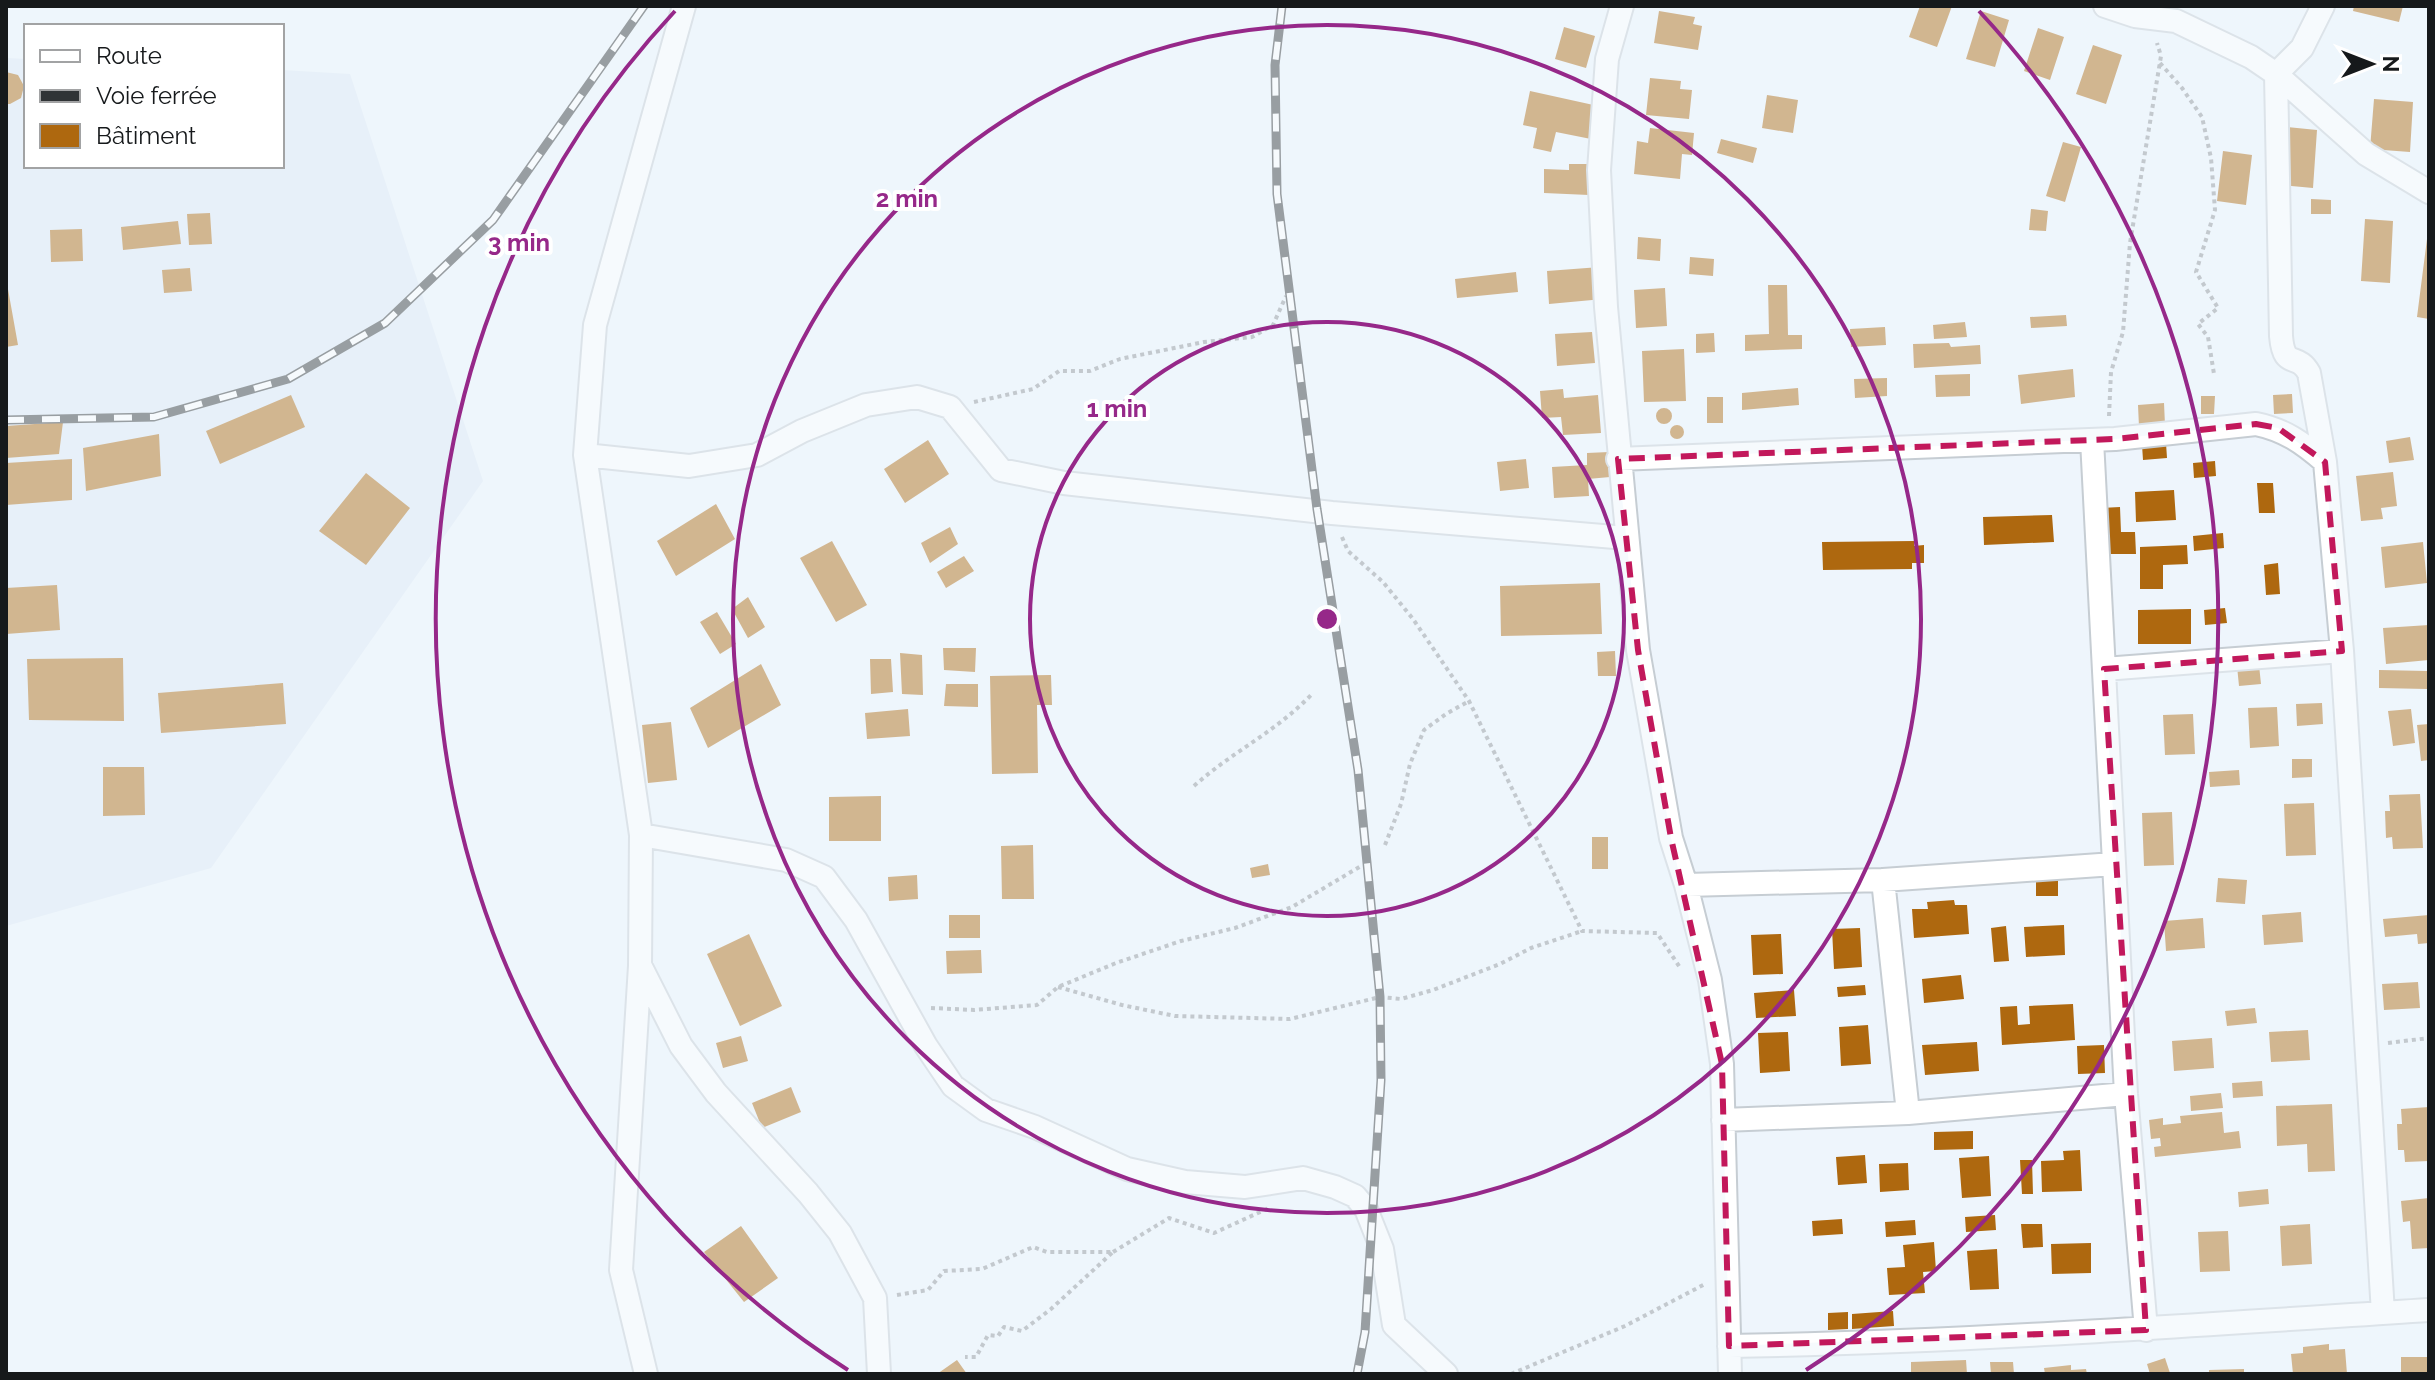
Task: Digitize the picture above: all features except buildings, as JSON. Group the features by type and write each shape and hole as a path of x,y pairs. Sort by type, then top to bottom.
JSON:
{"street":[{"path":"646,1374 621,1270 640,966 641,835 585,455 595,325 684,6"},
{"path":"1622,6 1607,59 1599,170 1606,307 1638,650 1656,765 1671,838 1710,980 1722,1064 1730,1374"},
{"path":"2105,6 2176,21 2251,57 2276,74 2366,154 2429,192"},
{"path":"2323,6 2302,48 2276,74 2282,352 2286,358 2300,362 2309,373 2325,462 2342,651 2383,1313"},
{"path":"585,455 689,466 757,455 802,431 866,405 917,397 950,407 1001,470 1064,483 1332,513 1626,538"},
{"path":"1618,459 2092,440 2256,424 2278,428 2300,440 2325,462"},
{"path":"2092,440 2126,1094 2146,1330"},
{"path":"2104,669 2342,651"},
{"path":"641,835 786,860 824,877 856,920 953,1086 986,1110 1035,1127 1127,1169 1185,1182 1245,1187 1303,1178 1355,1196 1366,1209 1382,1249 1394,1325 1446,1374"},
{"path":"1686,885 1883,880 2114,864"},
{"path":"1883,880 1908,1113"},
{"path":"640,966 681,1046 716,1093 808,1193 840,1233 875,1298 879,1374"},
{"path":"1723,1120 1908,1113 2126,1094"},
{"path":"1729,1346 2146,1330 2429,1310"}],"path":[{"path":"2092,440 2103,432 2108,419 2111,372 2123,332 2130,243 2161,56 2140,13"},
{"path":"2160,63 2202,117 2211,158 2215,210 2196,272 2218,308 2198,324 2208,337 2214,374"},
{"path":"950,407 1033,389 1059,371 1090,371 1120,359 1204,342 1252,337 1273,325 1286,296"},
{"path":"1332,513 1348,551 1393,594 1469,701 1582,931"},
{"path":"1194,786 1218,765 1282,723 1312,694"},
{"path":"1385,845 1424,730 1469,701"},
{"path":"906,1008 974,1010 1037,1005 1058,987 1116,963 1181,941 1235,928 1292,907 1361,866"},
{"path":"1058,987 1175,1016 1290,1019 1380,997 1401,999 1433,990 1500,964 1531,948 1582,931 1657,933 1679,963 1683,976"},
{"path":"2367,1045 2429,1038"},
{"path":"965,1357 976,1357 988,1335 998,1336 1004,1327 1022,1331 1113,1252 1169,1218 1214,1233 1264,1212 1274,1204"},
{"path":"875,1298 928,1290 944,1271 982,1269 1033,1247 1047,1252 1113,1252"},
{"path":"1511,1374 1661,1309 1696,1287 1726,1277"}],"highlighted area":[{"path":"2256,424 2278,428 2325,462 2342,651 2104,669 2146,1330 1729,1346 1722,1064 1671,838 1638,650 1618,459 2115,439"}],"shaded area":[{"path":"6,58 24,59 24,168 284,168 284,70 350,74 483,481 211,868 6,926"}],"railway":[{"path":"6,420 154,417 288,379 385,323 493,220 644,6"},
{"path":"1282,6 1275,65 1277,194 1317,509 1358,770 1380,997 1381,1080 1365,1332 1357,1374"}]}
